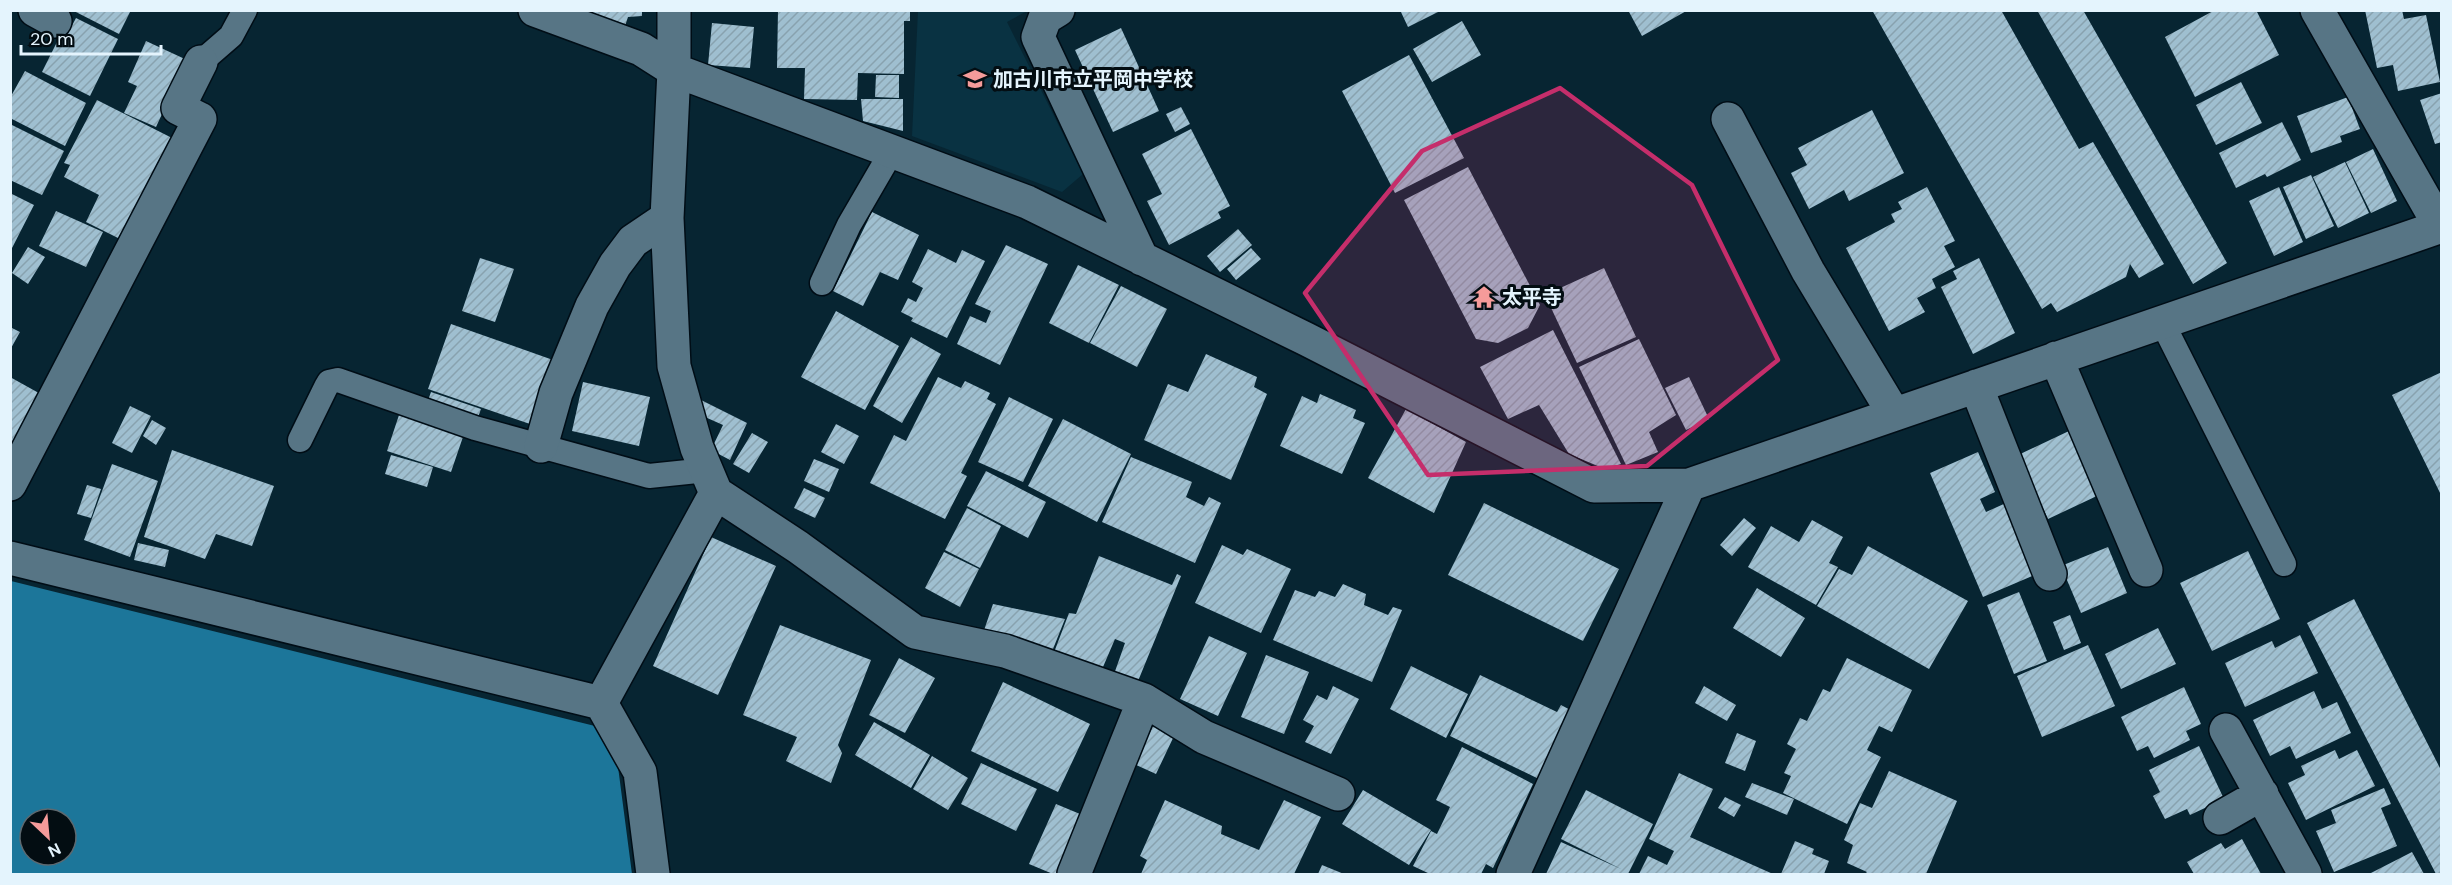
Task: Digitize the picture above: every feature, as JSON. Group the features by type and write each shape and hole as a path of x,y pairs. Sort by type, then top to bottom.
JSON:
{"street":[{"path":"535,10 641,49 674,70 1027,202 1306,339 1594,486 1689,485 2441,226 2317,10"},
{"path":"674,10 674,70 667,218 674,366 697,448 711,482 915,632 1005,651 1144,700 1204,737 1338,794"},
{"path":"1058,10 1045,18 1038,38 1142,259"},
{"path":"10,484 200,119 178,108 201,62"},
{"path":"1728,119 1808,271 1894,414"},
{"path":"541,446 556,393 592,306 615,266 633,241 667,218"},
{"path":"2056,358 2146,570"},
{"path":"1976,386 2050,574"},
{"path":"601,703 711,482"},
{"path":"1513,874 1689,485"},
{"path":"10,558 601,703 640,772 653,874"},
{"path":"1074,874 1144,700"},
{"path":"2226,730 2305,874"},
{"path":"2220,818 2262,794"}],"lane":[{"path":"201,62 231,36 245,10"},
{"path":"822,283 849,225 892,151"},
{"path":"2162,322 2284,564"},
{"path":"300,440 329,382 338,380 475,428 649,477 711,482"}],"highlighted area":[{"path":"1560,88 1692,185 1778,360 1647,466 1428,475 1305,293 1422,151"}],"shaded area":[{"name":"加古川市立平岡中学校","path":"918,11 1027,11 1007,22 1083,174 1062,192 912,136"}],"water":[{"path":"11,581 599,727 617,759 632,874 11,874"}],"building":[{"path":"72,10 131,10 119,34"},
{"path":"567,10 642,10 642,16 628,17 624,29"},
{"path":"778,10 910,10 910,21 904,21 904,74 858,73 857,100 804,99 805,68 777,68"},
{"path":"1400,10 1442,10 1408,27"},
{"path":"1628,10 1688,10 1642,36"},
{"path":"1872,10 2001,10 2079,149 2093,142 2164,264 2139,278 2130,264 2126,277 2057,312 2051,303 2042,309"},
{"path":"2037,10 2083,10 2227,263 2193,284"},
{"path":"2215,10 2256,10 2279,55 2195,97 2165,37"},
{"path":"2365,10 2402,10 2404,19 2426,15 2440,82 2398,91 2393,65 2377,68"},
{"path":"76,18 118,39 90,96 42,72 60,36 65,39"},
{"path":"1462,21 1481,55 1432,82 1413,49"},
{"path":"712,23 754,27 750,68 708,65"},
{"path":"1121,28 1159,111 1113,132 1075,50"},
{"path":"146,41 187,60 156,127 124,113 137,86 128,82"},
{"path":"1409,55 1464,158 1395,193 1342,91"},
{"path":"25,71 86,103 65,146 10,118 10,98"},
{"path":"876,75 899,75 899,98 875,97"},
{"path":"2241,82 2262,123 2216,145 2196,105"},
{"path":"2442,93 2442,142 2435,144 2420,100"},
{"path":"2348,97 2360,129 2340,136 2342,142 2311,153 2297,116"},
{"path":"861,99 903,99 903,131 863,121"},
{"path":"97,100 176,140 124,241 86,222 99,195 64,177 70,165 64,163"},
{"path":"1181,107 1190,124 1175,132 1166,114"},
{"path":"1872,110 1904,173 1849,201 1844,190 1809,209 1791,173 1807,165 1798,148"},
{"path":"2282,122 2301,160 2267,177 2265,174 2236,188 2219,153"},
{"path":"10,124 64,151 42,195 10,180"},
{"path":"1191,129 1230,206 1218,212 1221,218 1169,245 1147,201 1162,194 1142,154"},
{"path":"2373,149 2397,201 2371,213 2346,162"},
{"path":"2345,162 2369,213 2338,228 2313,177"},
{"path":"1468,167 1540,305 1528,328 1498,343 1476,339 1404,200"},
{"path":"2311,175 2334,226 2306,239 2283,187"},
{"path":"1927,187 1955,241 1944,246 1955,267 1932,279 1936,288 1917,298 1925,312 1889,331 1846,248 1895,222 1891,214 1902,209 1898,202"},
{"path":"2279,187 2303,242 2274,256 2249,201"},
{"path":"10,193 34,205 10,252"},
{"path":"56,211 103,232 86,267 39,246"},
{"path":"872,212 919,235 898,280 880,272 863,306 833,291"},
{"path":"1238,229 1252,245 1220,272 1207,256"},
{"path":"1006,245 1048,264 1000,365 957,344 970,316 986,323 991,311 975,304"},
{"path":"28,247 45,257 28,284 12,273"},
{"path":"1251,248 1261,259 1236,280 1227,269"},
{"path":"928,249 956,263 962,250 985,261 947,338 911,321 913,318 901,312 908,298 916,302 923,288 912,282"},
{"path":"480,258 514,269 495,322 462,311"},
{"path":"1979,258 2015,333 1973,354 1941,287 1957,279 1953,271"},
{"path":"1078,265 1119,285 1089,343 1049,323"},
{"path":"1604,268 1636,337 1577,363 1545,295"},
{"path":"1121,286 1167,309 1137,367 1090,343"},
{"path":"836,311 899,346 865,410 801,377"},
{"path":"451,324 553,360 530,424 428,389"},
{"path":"10,327 20,332 10,350"},
{"path":"1553,330 1621,464 1605,469 1569,454 1539,405 1508,419 1480,367"},
{"path":"911,337 941,354 902,423 873,406"},
{"path":"1639,339 1676,415 1649,432 1658,452 1626,465 1579,367"},
{"path":"1206,354 1257,377 1254,387 1267,394 1231,480 1144,440 1168,384 1188,392"},
{"path":"2442,372 2442,497 2392,395"},
{"path":"10,377 46,397 10,460"},
{"path":"938,377 961,388 965,381 990,393 987,399 996,404 961,473 967,476 945,519 870,483 894,435 906,441"},
{"path":"1689,377 1709,419 1686,430 1665,388"},
{"path":"583,382 650,397 639,446 572,431"},
{"path":"431,392 481,409 476,423 426,406"},
{"path":"1320,394 1356,410 1353,418 1365,423 1342,474 1280,446 1302,396 1317,403"},
{"path":"1009,397 1053,419 1023,482 978,462"},
{"path":"701,400 747,423 730,460 711,450 723,425 696,413"},
{"path":"130,406 151,416 132,453 112,443"},
{"path":"401,409 465,431 451,472 387,451"},
{"path":"1406,409 1466,442 1434,513 1368,478"},
{"path":"1063,419 1131,454 1097,522 1028,486"},
{"path":"152,420 166,428 156,445 143,436"},
{"path":"836,424 859,436 844,464 821,452"},
{"path":"2069,431 2099,495 2048,519 2018,455"},
{"path":"752,433 768,442 749,473 733,464"},
{"path":"172,450 274,486 252,546 216,534 205,559 144,537"},
{"path":"1978,452 1995,492 1980,499 1986,512 2006,503 2037,574 1983,597 1930,473"},
{"path":"391,455 433,467 427,487 385,474"},
{"path":"1131,457 1192,482 1186,497 1204,506 1209,497 1221,503 1195,563 1102,522"},
{"path":"814,459 839,469 829,492 804,481"},
{"path":"112,464 158,481 130,557 84,540"},
{"path":"986,471 1046,502 1028,538 967,506"},
{"path":"87,485 101,489 91,518 77,514"},
{"path":"804,488 825,498 815,518 794,508"},
{"path":"1484,503 1619,569 1583,641 1448,575"},
{"path":"967,508 1001,526 980,568 945,550"},
{"path":"1744,518 1756,528 1732,556 1720,545"},
{"path":"1812,520 1843,537 1829,563 1838,567 1816,605 1748,567 1771,526 1799,542"},
{"path":"711,537 776,566 718,695 653,666"},
{"path":"138,543 169,550 165,567 134,560"},
{"path":"1222,545 1243,555 1247,549 1291,569 1261,633 1195,603"},
{"path":"1868,546 1968,601 1929,669 1817,606 1839,569 1852,575"},
{"path":"2108,547 2127,593 2081,613 2061,566"},
{"path":"2248,551 2280,619 2212,651 2180,583"},
{"path":"944,552 979,569 960,607 925,588"},
{"path":"1099,556 1172,585 1177,574 1181,576 1136,686 1113,677 1125,643 1115,639 1100,674 1053,655 1069,613 1076,614"},
{"path":"1343,584 1366,594 1364,605 1388,615 1393,607 1402,610 1372,682 1273,640 1295,590 1315,597 1319,591 1335,597"},
{"path":"1757,588 1805,618 1781,657 1733,628"},
{"path":"2019,592 2047,661 2014,674 1987,605"},
{"path":"2354,599 2442,772 2442,874 2436,874 2307,623"},
{"path":"993,604 1065,619 1051,654 981,639"},
{"path":"2070,615 2081,643 2064,650 2053,622"},
{"path":"780,625 871,660 838,745 842,753 831,783 786,761 797,737 743,715"},
{"path":"2158,628 2176,664 2121,689 2105,654"},
{"path":"2300,635 2318,673 2245,707 2225,663 2272,641 2275,648"},
{"path":"1209,636 1247,653 1218,716 1180,699"},
{"path":"2088,645 2115,706 2042,737 2017,676"},
{"path":"1266,655 1309,672 1284,734 1241,717"},
{"path":"899,658 935,678 905,733 869,715"},
{"path":"1847,658 1912,690 1892,732 1879,726 1867,750 1881,757 1847,824 1783,793 1791,776 1784,773 1796,749 1787,744 1800,718 1807,721 1823,689 1830,692"},
{"path":"1411,666 1468,694 1446,738 1390,709"},
{"path":"1480,675 1557,712 1561,705 1576,713 1543,781 1450,736"},
{"path":"1003,682 1090,724 1058,792 971,751"},
{"path":"1333,686 1359,699 1331,754 1305,742 1314,726 1303,720 1317,695 1327,700"},
{"path":"1704,686 1736,705 1727,721 1695,703"},
{"path":"2184,687 2201,724 2186,731 2190,740 2154,758 2148,746 2137,751 2121,717"},
{"path":"2314,691 2322,709 2337,702 2351,733 2296,759 2290,746 2270,756 2253,720"},
{"path":"874,722 930,755 911,788 855,755"},
{"path":"1153,726 1174,736 1156,774 1134,764"},
{"path":"1737,733 1756,741 1745,771 1725,763"},
{"path":"2199,746 2224,799 2190,815 2187,809 2165,819 2153,796 2160,792 2149,770"},
{"path":"1462,747 1533,784 1493,868 1486,864 1481,874 1430,874 1413,866 1431,831 1437,834 1450,807 1436,800"},
{"path":"2335,750 2339,759 2357,750 2375,786 2306,820 2288,783 2305,775 2301,766"},
{"path":"932,756 968,778 948,810 913,789"},
{"path":"981,763 1037,789 1016,831 961,804"},
{"path":"1889,771 1957,801 1926,874 1865,874 1867,872 1847,863 1853,845 1844,840 1860,803 1872,808"},
{"path":"1679,773 1713,789 1690,837 1773,874 1639,874 1648,856 1667,865 1674,851 1649,839"},
{"path":"1752,783 1794,799 1787,815 1745,797"},
{"path":"2384,788 2391,804 2381,808 2397,846 2334,872 2316,831 2336,823 2331,810"},
{"path":"1363,790 1431,830 1409,865 1342,824"},
{"path":"1586,790 1653,824 1628,874 1546,874 1561,842 1621,869 1561,839"},
{"path":"1725,797 1741,805 1734,817 1718,808"},
{"path":"1165,800 1222,826 1221,834 1259,850 1284,800 1321,817 1294,874 1141,874 1147,860 1140,856"},
{"path":"1056,804 1092,819 1067,874 1053,874 1029,864"},
{"path":"2242,839 2261,874 2194,874 2187,862 2221,843 2225,849"},
{"path":"1795,841 1814,849 1812,854 1829,861 1824,874 1781,874"},
{"path":"2412,852 2424,874 2369,874"},
{"path":"1322,865 1344,874 1318,874"}],"place":[{"name":"加古川市立平岡中学校","path":"975,79"},
{"name":"太平寺","path":"1484,297"}]}
